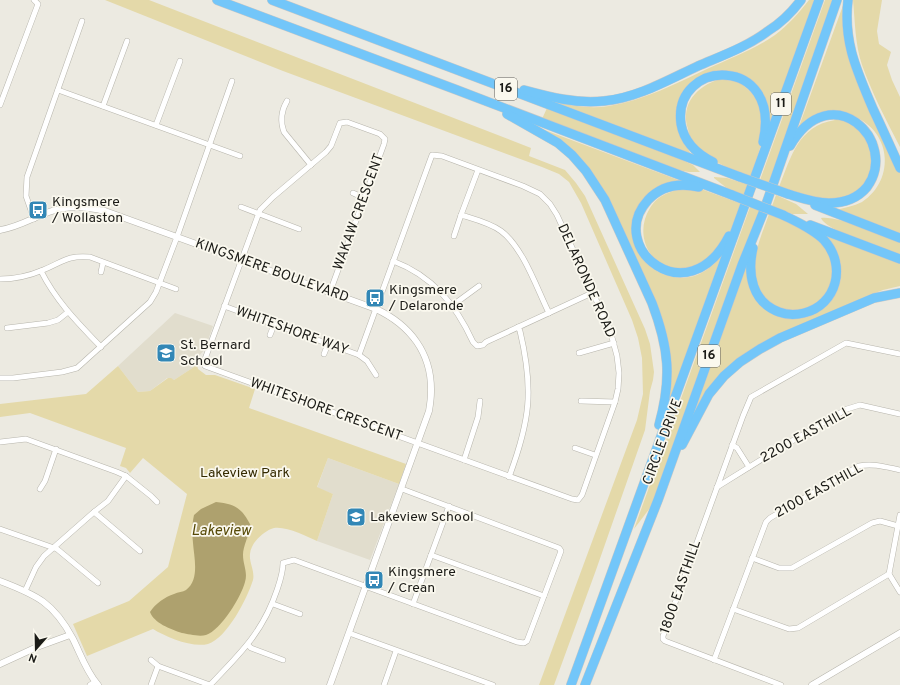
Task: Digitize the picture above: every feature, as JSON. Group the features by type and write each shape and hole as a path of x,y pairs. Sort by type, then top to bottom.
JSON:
{"highway":[{"name":"16","path":"217,0 900,259"},
{"name":"16","path":"272,0 788,194 900,238"},
{"path":"461,72 565,100 589,102 614,100 630,96 653,87 747,44 779,23 801,0"},
{"name":"11","path":"744,208 819,0"},
{"name":"11","path":"780,165 837,0"},
{"path":"848,0 848,38 856,69 900,168"},
{"path":"740,177 704,158 687,141 682,128 681,114 683,101 686,95 699,81 711,76 724,75 745,81 756,91 763,104 766,117 765,132 750,190"},
{"path":"457,90 537,130 565,148 579,162 594,181 617,226 658,320 665,345 668,366 665,400 640,490"},
{"path":"780,165 791,144 806,126 812,121 824,116 840,115 853,119 869,131 873,137 877,149 878,163 874,177 866,188 856,197 844,202 831,203 817,202 788,194"},
{"name":"CIRCLE DRIVE","path":"585,685 658,500 742,265 780,165"},
{"path":"732,195 691,185 667,187 659,191 646,202 638,217 636,226 637,235 643,252 655,264 671,272 687,273 699,269 711,261 722,248 744,208"},
{"name":"CIRCLE DRIVE","path":"571,685 640,490 744,208"},
{"path":"763,213 752,254 750,270 752,284 759,297 769,307 790,314 803,314 816,308 827,299 836,280 837,267 832,252 824,241 812,231 782,215"},
{"path":"658,500 685,440 703,405 716,385 731,369 754,352 780,338 874,298 900,293"}],"street":[{"path":"0,105 2,91 38,4 34,0"},
{"path":"34,219 26,196 27,176 82,21"},
{"path":"103,106 126,40"},
{"path":"156,125 180,61"},
{"path":"0,378 62,372 77,368 150,302 160,283 232,81"},
{"path":"58,90 240,156"},
{"path":"287,101 282,114 282,126 284,132 311,165"},
{"name":"WAKAW CRESCENT","path":"242,260 258,214 264,205 326,152 331,146 340,123 347,122 380,134 385,139 384,144 330,292"},
{"name":"DELARONDE ROAD","path":"376,309 432,155 442,156 523,186 540,194 550,204 557,215 610,330 614,342 618,356 618,389 582,495 578,500 417,444"},
{"path":"454,236 478,170"},
{"path":"353,193 364,198"},
{"name":"KINGSMERE BOULEVARD","path":"0,230 17,226 49,212 60,209 74,207 105,211 376,309 396,320 412,335 418,344 429,369 432,392 429,411 330,685"},
{"path":"241,207 299,229"},
{"path":"461,215 500,230 513,241 522,256 548,313"},
{"path":"0,279 22,276 41,271 64,259 72,257 90,257 176,289"},
{"name":"WHITESHORE CRESCENT","path":"242,260 204,362 205,366 417,444"},
{"path":"393,261 424,278 453,305 473,342 477,346 483,345 486,342 592,293"},
{"path":"100,272 103,263"},
{"path":"41,271 48,284 68,312 101,347"},
{"path":"453,305 479,286"},
{"name":"WHITESHORE WAY","path":"224,306 359,355 376,309"},
{"path":"6,328 48,324 58,320 68,312"},
{"path":"270,336 274,325"},
{"path":"509,477 522,441 529,400 527,362 518,327"},
{"path":"579,354 614,342"},
{"name":"1800 EASTHILL","path":"782,685 665,641 662,636 742,416 751,397 846,343 900,354"},
{"path":"324,354 328,344"},
{"path":"359,355 368,361 376,375"},
{"path":"464,460 478,417 480,401"},
{"path":"581,402 614,402"},
{"name":"2200 EASTHILL","path":"717,487 749,466 847,409 860,405 900,414"},
{"path":"0,442 26,439 118,472 126,476 157,502"},
{"path":"732,445 737,448 749,466"},
{"path":"575,448 596,455"},
{"path":"40,489 45,481 56,450"},
{"name":"2100 EASTHILL","path":"714,660 766,522 859,466 866,464 900,470"},
{"path":"25,591 36,567 44,556 108,501 126,476"},
{"path":"150,660 158,666 210,685 248,646 273,604 283,572 283,563 294,560 517,642 524,643 529,638 561,551 560,548 402,489"},
{"path":"413,604 449,506"},
{"path":"94,512 140,552"},
{"path":"900,515 889,574 900,592"},
{"path":"752,558 780,568 792,568 872,523 880,521 898,526"},
{"path":"0,529 59,550 98,583"},
{"path":"431,555 544,596"},
{"path":"733,609 789,629 798,628 889,574"},
{"path":"0,582 25,591 45,602 58,614 70,634 84,665 95,684"},
{"path":"273,604 300,614"},
{"path":"349,633 492,685"},
{"path":"812,685 900,633"},
{"path":"0,664 70,634"},
{"path":"248,646 283,660"},
{"path":"384,685 396,651"},
{"path":"151,685 158,666"}],"shaded area":[{"name":"St. Bernard School","path":"175,313 213,326 205,349 198,357 197,365 174,380 167,378 150,391 138,392 118,366"},
{"name":"Lakeview School","path":"328,458 399,484 370,560 317,541 333,494 317,488"}],"green space":[{"path":"105,0 149,0 531,148 529,156 565,170 585,196 645,329 650,344 654,372 645,430 554,685 539,685 637,420 643,394 642,358 638,338 632,320 581,203 569,182 559,174 542,167 283,71"},
{"path":"809,0 817,0 771,127 765,97 757,85 744,76 730,72 717,75 689,87 680,131 691,155 555,102 582,107 602,107 635,100 648,95 759,45 775,35 789,23"},
{"path":"825,0 837,0 771,184 760,180"},
{"path":"845,0 847,32 900,172 900,235 835,210 862,202 873,192 881,181 884,168 884,155 881,142 874,131 864,122 850,115 834,112 821,117 797,132"},
{"path":"853,0 882,0 877,31 879,44 891,52 887,65 900,97 900,147 884,117 862,65 857,41"},
{"path":"720,79 740,82 760,101 763,137 752,177 707,156 695,146 690,136 686,120 686,112 692,97 704,86"},
{"path":"547,108 678,158 693,165 700,172 678,170 542,119"},
{"path":"843,120 858,125 878,164 856,196 825,202 779,187 792,154 804,136 822,123"},
{"path":"542,129 681,181 650,194 634,234 636,248 641,257 656,271 676,277 697,275 713,265 721,257 669,403 669,349 604,192"},
{"path":"714,177 727,178 749,185 745,196 728,189"},
{"path":"701,189 742,204 727,238 715,255 691,269 671,268 661,264 653,257 644,239 643,229 645,218 650,208 660,197 672,191"},
{"path":"776,195 796,204 808,214 792,214 772,206"},
{"path":"750,207 761,211 653,504 634,529"},
{"path":"769,214 804,228 825,244 835,267 827,298 800,312 784,310 774,306 761,292 756,282 754,271 757,248"},
{"path":"821,218 829,218 849,223 900,243 900,255 844,234 825,223"},
{"path":"825,233 900,262 900,286 883,290 865,297 755,348 696,411 695,410 746,267 748,281 785,318 807,317 824,308 831,301 839,284 841,265 831,241"},
{"name":"Lakeview Park","path":"197,365 198,369 206,375 215,375 255,389 249,408 406,464 399,484 328,458 317,487 333,494 317,541 294,531 281,528 271,529 264,533 252,546 250,557 253,570 253,580 250,588 241,607 229,626 215,640 208,644 202,645 187,643 153,629 87,656 73,624 129,601 168,567 187,494 143,458 130,473 126,468 120,466 126,448 30,413 0,417 0,404 86,394 118,366 138,392 150,391 168,378 174,380"}],"water":[{"name":"Lakeview","path":"216,502 228,504 237,508 241,511 251,526 243,552 246,575 245,582 230,612 212,632 200,636 182,633 159,622 150,612 164,599 176,593 185,591 190,586 195,574 192,533 194,515 201,509"}],"place":[{"name":"Kingsmere / Wollaston","path":"38,210"},
{"name":"Kingsmere / Delaronde","path":"375,298"},
{"name":"St. Bernard School","path":"166,353"},
{"name":"Lakeview School","path":"356,517"},
{"name":"Kingsmere / Crean","path":"374,580"}]}
